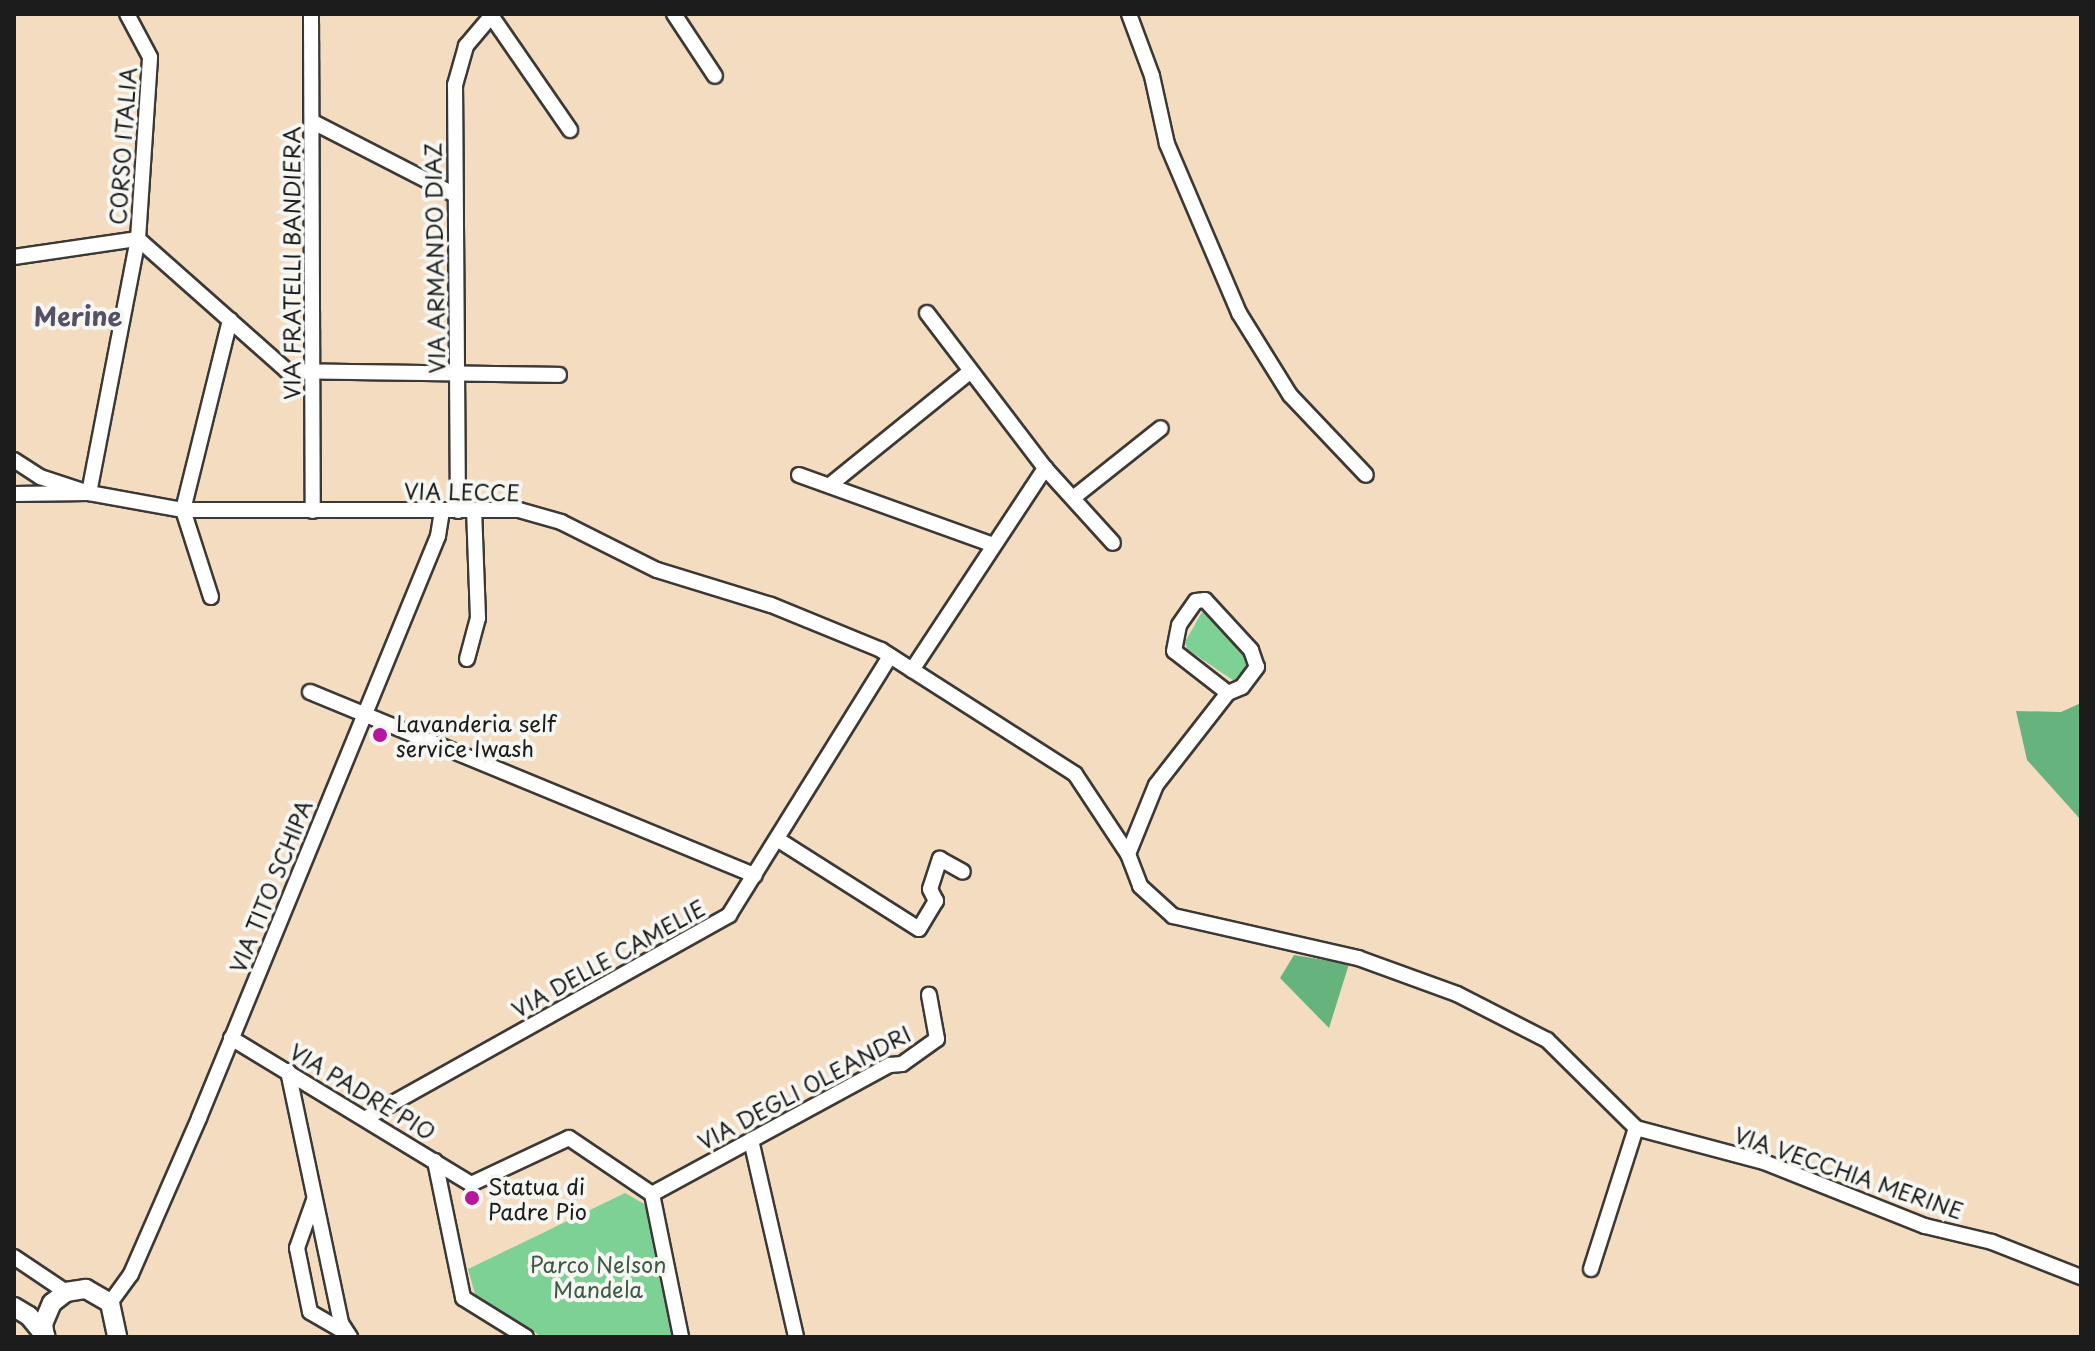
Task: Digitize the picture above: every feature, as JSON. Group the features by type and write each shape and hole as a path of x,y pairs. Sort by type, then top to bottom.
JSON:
{"main road":[{"path":"45,1337 59,1298"},
{"path":"14,1299 103,1298 117,1337"},
{"path":"14,1307 29,1316 45,1337"}],"street":[{"name":"CORSO ITALIA","path":"89,493 138,241 150,57 127,14"},
{"name":"VIA FRATELLI BANDIERA","path":"311,14 313,511"},
{"path":"491,14 570,130"},
{"name":"VIA ARMANDO DIAZ","path":"458,511 455,85 466,46 491,14"},
{"path":"674,14 715,76"},
{"path":"1129,14 1152,76 1167,144 1246,327 1290,395 1366,475"},
{"path":"313,122 455,195"},
{"path":"14,257 138,241 287,371 559,375"},
{"path":"927,313 1045,468 1113,543"},
{"path":"211,597 183,510 230,320"},
{"path":"830,485 971,371"},
{"path":"1073,498 1161,428"},
{"name":"VIA LECCE","path":"14,460 40,477 89,493 183,510 519,510 561,522 657,570 771,605 890,656 1075,774 1128,854 1140,886"},
{"path":"912,670 1045,468"},
{"path":"799,475 993,545"},
{"path":"14,494 89,493"},
{"path":"467,659 478,618 474,511"},
{"name":"VIA TITO SCHIPA","path":"103,1298 131,1274 438,536 442,512"},
{"path":"1128,854 1156,785 1228,693 1242,687 1257,667 1251,650 1205,600 1196,601 1179,625 1174,651 1228,693"},
{"name":"VIA DELLE CAMELIE","path":"368,1117 720,922 755,875 890,656"},
{"path":"310,692 755,875"},
{"path":"777,839 919,929 936,901 930,889 940,859 963,872"},
{"name":"VIA VECCHIA MERINE","path":"1140,886 1173,916 1358,958 1503,1014 1547,1040 1636,1128 1764,1162 1925,1226 1992,1242 2081,1277"},
{"name":"VIA DEGLI OLEANDRI","path":"652,1194 890,1065 902,1064 937,1039 929,995"},
{"name":"VIA PADRE PIO","path":"231,1038 368,1117 471,1184 569,1138 652,1194"},
{"path":"288,1071 347,1334"},
{"path":"1591,1269 1636,1128"},
{"path":"751,1140 796,1337"},
{"path":"435,1161 463,1298 526,1337"},
{"path":"652,1194 681,1337"},
{"path":"315,1197 297,1248 310,1312 347,1334"},
{"path":"14,1257 59,1298"}],"green space":[{"path":"1202,612 1215,620 1246,659 1248,665 1234,681 1187,649 1185,642"},
{"path":"2081,703 2081,820 2027,760 2016,711 2061,712"},
{"path":"1294,955 1349,964 1329,1028 1280,978"},
{"name":"Parco Nelson Mandela","path":"625,1193 646,1205 674,1336 542,1337 475,1294 468,1269"}],"place":[{"name":"Lavanderia self service Iwash","path":"380,735"},
{"name":"Statua di Padre Pio","path":"472,1198"}],"district":[{"name":"Merine","path":"78,316"}]}
